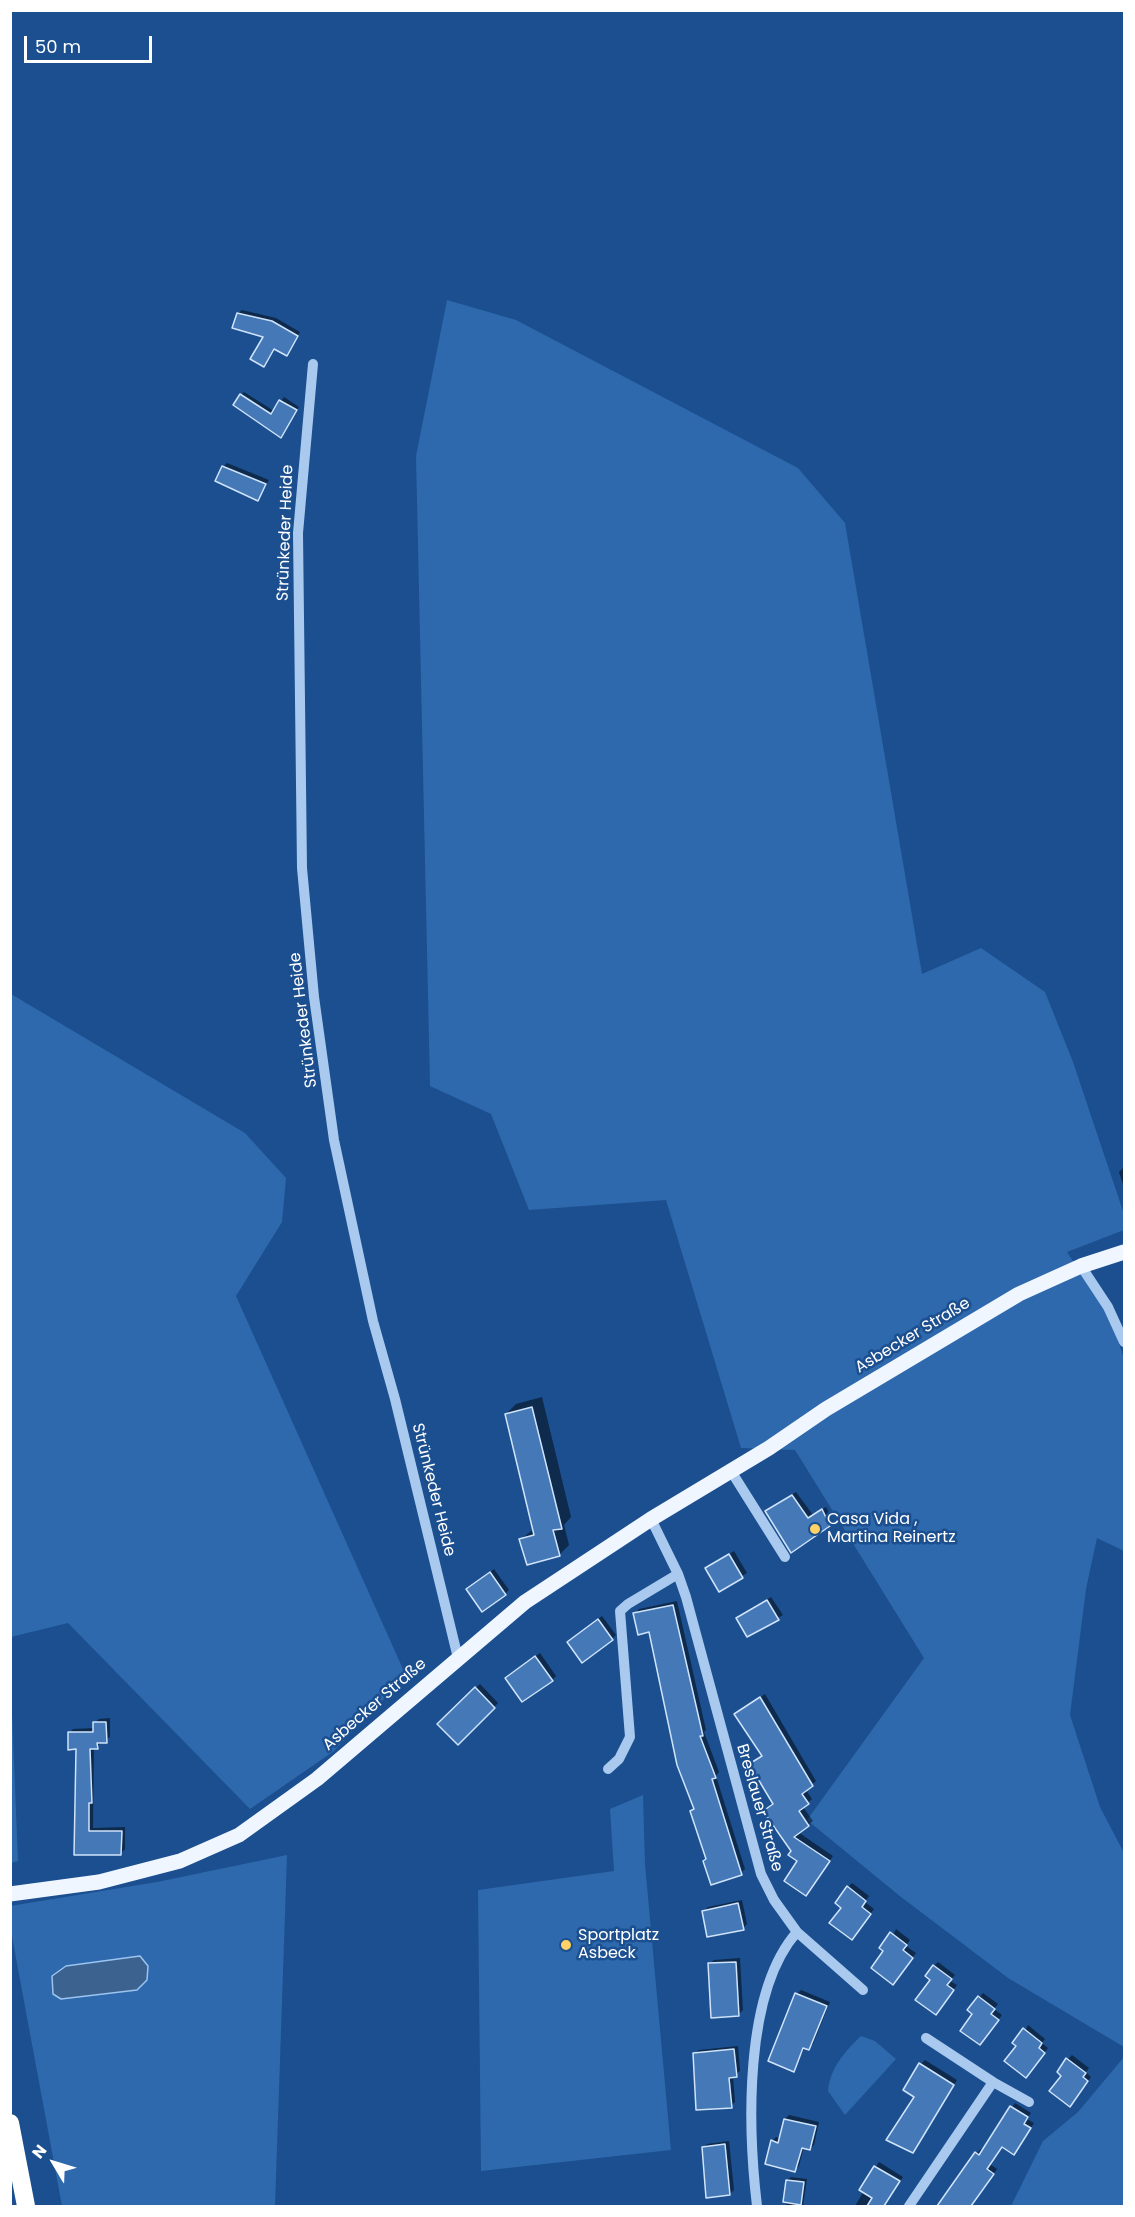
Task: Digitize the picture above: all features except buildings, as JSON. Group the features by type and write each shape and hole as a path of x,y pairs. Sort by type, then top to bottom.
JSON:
{"highway":[{"path":"10,2123 26,2206"}],"main road":[{"name":"Asbecker Straße","path":"10,1894 99,1882 180,1861 239,1835 317,1779 525,1602 651,1519 731,1471 826,1409 1019,1293 1081,1266 1125,1252"}],"street":[{"name":"Strünkeder Heide","path":"313,364 298,533 302,868 314,997 334,1140 373,1321 395,1399 458,1658"},
{"path":"1081,1266 1099,1290 1125,1342"},
{"path":"731,1471 785,1557"},
{"name":"Breslauer Straße","path":"651,1519 678,1574 761,1874 774,1900 797,1932 863,1990"},
{"path":"608,1768 620,1760 630,1737 621,1611 628,1604 678,1574"},
{"path":"757,2206 752,2167 754,2049 773,1973 788,1942 797,1932"},
{"path":"926,2038 993,2082 1029,2102"},
{"path":"909,2206 993,2082"}],"shaded area":[{"path":"447,300 516,320 798,468 845,523 922,974 981,948 1045,992 1073,1062 1124,1214 1124,1230 1067,1252 1112,1320 1124,1359 1124,1551 1097,1538 1086,1589 1070,1715 1100,1807 1124,1853 1124,2047 1008,1978 901,1897 807,1820 924,1658 795,1450 741,1448 666,1200 529,1210 491,1114 430,1086 416,456"},
{"path":"11,994 245,1133 286,1178 282,1222 236,1296 407,1678 405,1677 334,1751 250,1809 68,1623 11,1637"},
{"path":"11,1687 18,1861 10,1863"},
{"name":"Sportplatz Asbeck","path":"643,1795 645,1864 671,2150 481,2171 478,1890 614,1871 610,1809"},
{"path":"287,1855 275,2206 62,2206 11,1931 10,1906 157,1882"},
{"path":"140,1956 148,1966 147,1980 137,1990 61,1999 53,1994 52,1976 66,1966"},
{"path":"861,2036 875,2041 896,2059 845,2115 828,2091 829,2083 839,2060"},
{"path":"1124,2057 1124,2206 1011,2206 1043,2141 1078,2112"}],"place":[{"name":"Casa Vida , Martina Reinertz","path":"815,1529"},
{"name":"Sportplatz Asbeck","path":"566,1945"}]}
